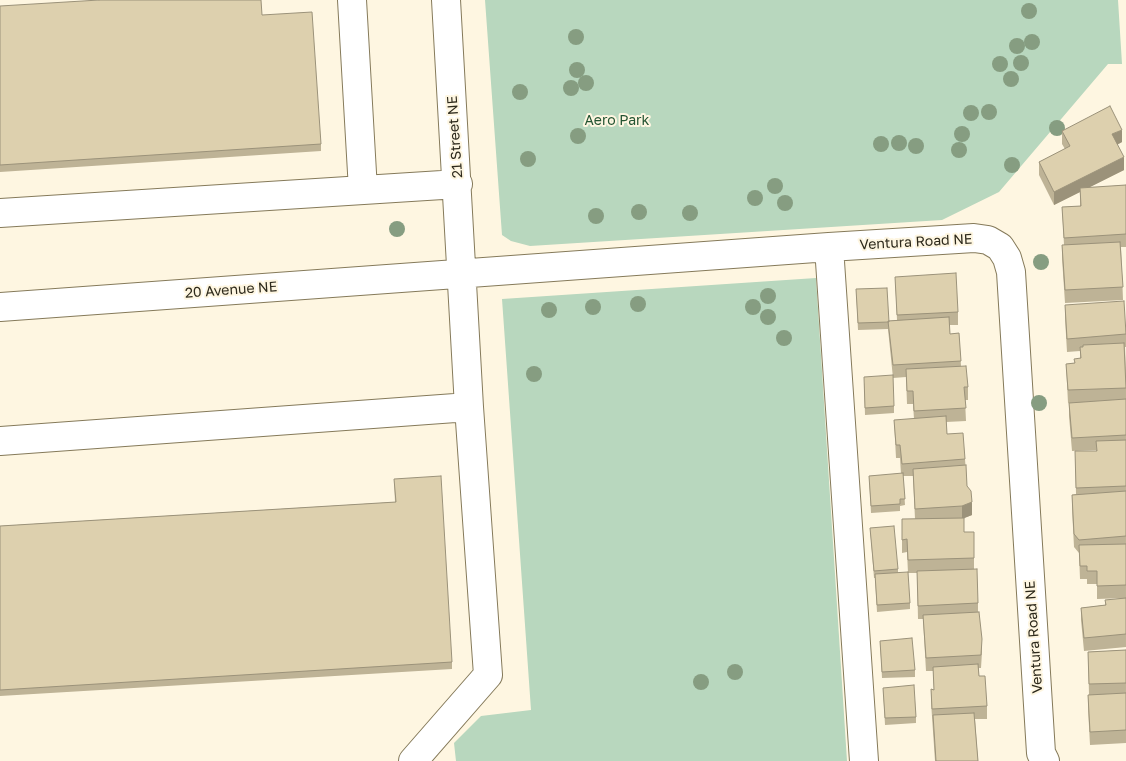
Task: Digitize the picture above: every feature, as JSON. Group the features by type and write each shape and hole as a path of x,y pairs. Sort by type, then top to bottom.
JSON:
{"street":[{"path":"352,0 363,190"},
{"name":"21 Street NE","path":"413,761 488,675 469,407 458,184 446,0"},
{"path":"0,213 458,184"},
{"name":"Ventura Road NE","path":"462,274 974,238 988,240 1000,247 1007,258 1011,272 1041,753 1045,761"},
{"path":"829,247 864,761"},
{"name":"20 Avenue NE","path":"0,307 462,274"},
{"path":"0,441 469,407"}],"green space":[{"name":"Aero Park","path":"485,0 1118,0 1122,64 1108,64 999,192 942,220 530,246 511,241 502,235"},
{"path":"816,278 847,761 456,761 454,743 481,716 531,710 502,299"}],"building":[{"path":"99,0 261,0 262,15 312,12 321,144 0,165 0,6"},
{"path":"1110,106 1122,130 1112,134 1124,157 1054,192 1039,162 1070,146 1062,131"},
{"path":"1126,185 1126,234 1064,238 1062,207 1081,206 1080,188"},
{"path":"1120,242 1123,287 1065,290 1062,245"},
{"path":"956,273 958,312 897,315 895,277"},
{"path":"887,288 889,322 858,323 856,289"},
{"path":"1124,301 1126,334 1067,339 1065,305"},
{"path":"949,317 950,334 959,333 961,361 893,365 888,321"},
{"path":"1124,343 1126,388 1068,390 1066,364 1075,363 1074,359 1081,358 1080,347 1083,347 1083,345"},
{"path":"966,366 968,387 964,387 966,408 914,411 913,391 907,391 906,369"},
{"path":"893,375 894,406 865,408 864,377"},
{"path":"1126,399 1126,435 1072,438 1069,403"},
{"path":"946,416 947,434 963,433 965,459 902,464 900,445 896,445 894,420"},
{"path":"1126,440 1126,486 1076,488 1075,451 1097,451 1096,441"},
{"path":"966,465 967,486 971,491 972,502 962,506 915,509 913,469"},
{"path":"903,473 905,499 900,499 900,504 871,506 869,476"},
{"path":"441,476 452,662 0,690 0,526 396,502 394,479"},
{"path":"1126,491 1126,536 1079,540 1074,534 1072,495"},
{"path":"964,518 964,532 974,532 974,558 908,560 907,539 902,540 902,519"},
{"path":"894,526 898,569 874,571 870,528"},
{"path":"1126,544 1126,585 1097,586 1097,571 1087,571 1087,566 1080,566 1079,545"},
{"path":"977,569 978,603 918,606 917,571"},
{"path":"908,572 910,603 877,605 875,574"},
{"path":"1126,598 1126,634 1084,638 1081,608 1106,605 1105,600"},
{"path":"979,612 982,639 981,655 926,658 923,615"},
{"path":"912,638 915,670 882,672 880,641"},
{"path":"1126,650 1126,683 1089,684 1088,652"},
{"path":"978,664 979,676 985,676 987,706 932,709 931,689 934,690 933,667"},
{"path":"914,685 916,717 885,718 883,688"},
{"path":"1126,693 1126,730 1090,732 1088,695"},
{"path":"974,713 978,761 936,761 933,715"}]}
